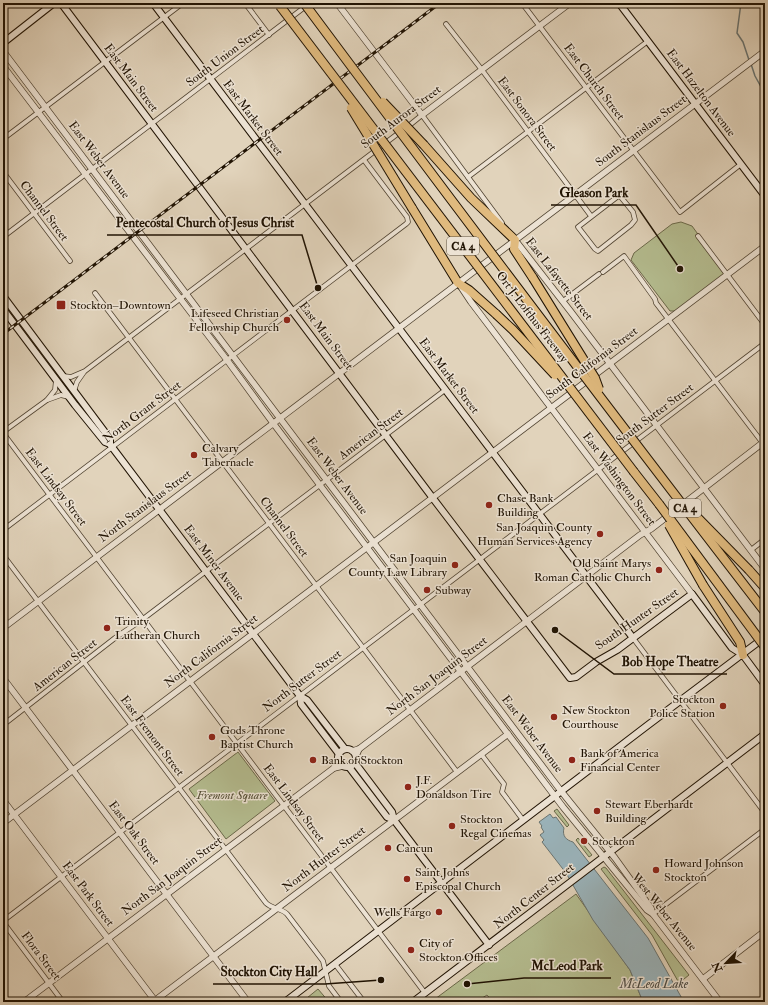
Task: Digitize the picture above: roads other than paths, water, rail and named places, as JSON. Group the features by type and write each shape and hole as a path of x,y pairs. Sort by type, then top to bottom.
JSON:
{"highway":[{"name":"Ort J. Lofthus Freeway","path":"304,3 445,192 765,612"},
{"name":"Ort J. Lofthus Freeway","path":"279,5 659,504 765,647"},
{"path":"332,76 458,283 469,290 496,314 523,341 593,418"},
{"path":"361,79 424,144 471,198 515,240 514,249 594,378 607,404"},
{"path":"676,497 721,540 764,587"},
{"path":"659,504 703,585 740,642 743,655"},
{"name":"CA 4","path":"740,614 765,651"}],"main road":[{"path":"3,43 54,3"},
{"name":"East Main Street","path":"61,3 432,497 570,678 576,677"},
{"name":"East Market Street","path":"153,3 633,638"},
{"name":"East Hazelton Avenue","path":"619,3 765,196"},
{"name":"East Miner Avenue","path":"3,296 59,378"},
{"name":"East Miner Avenue","path":"3,309 59,378 105,442 111,446 300,696 307,700 352,755 392,813 394,820 489,945"},
{"name":"South Hunter Street","path":"576,677 596,662 617,650 692,594"},
{"name":"East Washington Street","path":"692,594 732,648 743,655 765,685"},
{"path":"285,1002 622,744 743,655 765,637"},
{"name":"East Miner Avenue","path":"300,696 301,704 317,725 324,731 338,757 387,817 394,820"},
{"path":"324,731 330,736 336,737"},
{"name":"North Center Street","path":"413,1002 765,734"},
{"path":"338,757 352,755"},
{"path":"346,767 352,755"}],"street":[{"path":"3,139 183,3"},
{"path":"245,3 269,35"},
{"name":"South Union Street","path":"3,237 310,3"},
{"name":"East Lafayette Street","path":"337,3 765,569"},
{"name":"East Church Street","path":"522,3 680,212 741,164"},
{"name":"South Aurora Street","path":"85,371 570,3"},
{"name":"East Sonora Street","path":"446,24 591,216"},
{"path":"468,177 648,41"},
{"name":"East Weber Avenue","path":"3,51 561,791 610,851 651,908 653,914"},
{"name":"South Stanislaus Street","path":"339,372 765,51"},
{"name":"East Weber Avenue","path":"3,66 227,360 554,796 603,857"},
{"name":"North Grant Street","path":"3,530 111,446 175,400 406,224 408,219 364,160"},
{"name":"Channel Street","path":"3,172 70,261"},
{"path":"620,196 633,212 635,220 631,225 598,250 595,249 578,228 591,216 616,197 620,196"},
{"path":"698,236 765,325"},
{"name":"South California Street","path":"432,497 765,246"},
{"path":"563,301 624,256 651,293 656,303 764,443"},
{"name":"East Washington Street","path":"458,283 692,594"},
{"name":"Channel Street","path":"95,293 457,772"},
{"name":"South Sutter Street","path":"480,559 765,343"},
{"path":"3,433 46,400 55,390 59,378 71,377 85,371"},
{"path":"46,400 60,395 72,395 76,384 85,371"},
{"name":"North Stanislaus Street","path":"3,628 339,372"},
{"name":"American Street","path":"3,725 85,663 115,638 143,619 445,390"},
{"name":"East Lindsay Street","path":"3,433 425,993"},
{"name":"North San Joaquin Street","path":"352,755 467,666 764,443"},
{"name":"North California Street","path":"3,823 432,497"},
{"path":"751,550 765,538"},
{"name":"East Fremont Street","path":"3,555 266,903 276,909 283,910 287,914 322,961 329,986 340,1002"},
{"name":"North Sutter Street","path":"3,921 480,559"},
{"name":"East Market Street","path":"633,638 765,813"},
{"name":"East Oak Street","path":"3,678 248,1002"},
{"name":"North Hunter Street","path":"155,1002 508,734"},
{"path":"481,754 504,784 502,792 523,820"},
{"name":"North San Joaquin Street","path":"334,768 338,757"},
{"name":"North San Joaquin Street","path":"24,1002 334,768 346,767"},
{"name":"East Park Street","path":"3,800 155,1002"},
{"path":"653,914 765,829"},
{"name":"West Weber Avenue","path":"603,857 647,910 653,914 720,1002"},
{"name":"Flora Street","path":"3,921 63,1002"},
{"path":"703,979 765,931"},
{"path":"335,964 364,1002"}],"water":[{"name":"McLeod Lake","path":"550,814 553,818 556,817 564,828 565,837 573,842 648,938 684,1002 643,1002 630,970 593,920 566,873 542,842 544,840 540,835 544,832 539,822"}],"waterway":[{"path":"741,3 737,33 743,42 749,60"},
{"path":"751,64 755,76 765,94"}],"railway":[{"path":"3,334 440,3"}],"place":[{"name":"Gleason Park","path":"680,269"},
{"name":"Pentecostal Church of Jesus Christ","path":"318,288"},
{"name":"Stockton–Downtown","path":"61,305"},
{"name":"Lifeseed Christian Fellowship Church","path":"287,320"},
{"name":"Calvary Tabernacle","path":"194,455"},
{"name":"Chase Bank Building","path":"489,505"},
{"name":"San Joaquin County Human Services Agency","path":"600,534"},
{"name":"San Joaquin County Law Library","path":"455,565"},
{"name":"Old Saint Marys Roman Catholic Church","path":"659,570"},
{"name":"Subway","path":"427,590"},
{"name":"Trinity Lutheran Church","path":"107,628"},
{"name":"Bob Hope Theatre","path":"555,630"},
{"name":"Stockton Police Station","path":"723,706"},
{"name":"New Stockton Courthouse","path":"554,717"},
{"name":"Gods Throne Baptist Church","path":"212,737"},
{"name":"Bank of Stockton","path":"313,760"},
{"name":"Bank of America Financial Center","path":"572,760"},
{"name":"J.F. Donaldson Tire","path":"408,787"},
{"name":"Stewart Eberhardt Building","path":"597,811"},
{"name":"Stockton Regal Cinemas","path":"452,826"},
{"name":"Stockton","path":"584,841"},
{"name":"Cancun","path":"388,848"},
{"name":"Howard Johnson Stockton","path":"656,870"},
{"name":"Saint Johns Episcopal Church","path":"407,879"},
{"name":"Wells Fargo","path":"439,912"},
{"name":"City of Stockton Offices","path":"411,950"},
{"name":"Stockton City Hall","path":"381,980"},
{"name":"McLeod Park","path":"467,984"}],"park label":[{"name":"Fremont Square","path":"232,795"}]}
